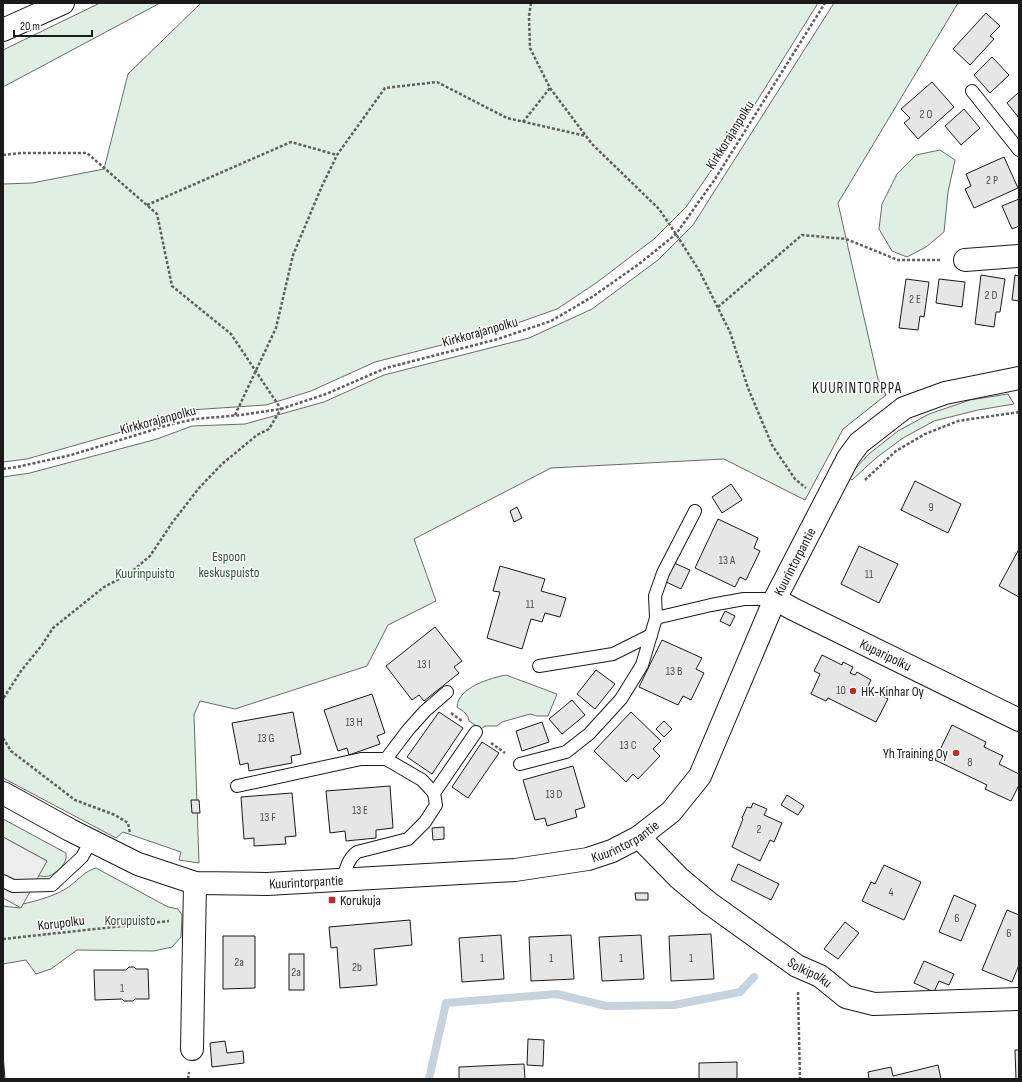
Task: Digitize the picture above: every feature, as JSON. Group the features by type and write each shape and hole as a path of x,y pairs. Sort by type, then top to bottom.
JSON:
{"main road":[{"path":"3,30 62,3"},
{"path":"965,260 1019,256"},
{"name":"Kuurintorpantie","path":"3,793 91,841 138,864 196,883 267,884 515,870 588,859 612,851 639,837 671,812 700,776 775,599 848,458 859,443 904,408 945,393 1019,378"},
{"name":"Kuparipolku","path":"775,599 798,612 1019,720"},
{"name":"Solkipolku","path":"639,837 679,878 709,904 798,966 820,976 846,997 874,1004 1019,999"},
{"path":"192,1049 196,883"}],"lane":[{"path":"972,91 1019,150"},
{"path":"520,764 566,752 590,734 621,700 642,665 656,618 655,596 663,573 695,511"},
{"path":"656,618 710,605 744,599 775,599"},
{"path":"538,666 613,654 651,635"},
{"path":"386,759 408,730 447,692"},
{"path":"434,793 476,732"},
{"path":"237,786 361,759 386,759 422,780 434,793 436,805 425,822 408,839 356,852 351,856 347,864 343,879"},
{"path":"3,881 13,886 52,885 82,857 91,841"}],"path":[{"path":"532,3 529,16 530,48 550,88 592,144 659,209 676,234 700,272 730,332 748,388 772,445 795,479 825,504"},
{"name":"Kirkkorajanpolku","path":"3,469 71,455 169,425 195,419 281,409 326,394 386,368 498,339 551,321 592,298 639,264 676,234 715,179 825,3"},
{"path":"235,415 276,328 293,255 337,155 385,88 437,82 508,118 586,136"},
{"path":"524,122 550,88"},
{"path":"147,205 291,142 337,155"},
{"path":"3,155 20,153 87,153 157,214 172,286 231,334 281,409 269,429 257,435 234,454 199,488 172,523 150,556 129,574 104,587 53,628 3,699"},
{"path":"718,307 802,235 846,240 898,260 965,260"},
{"path":"436,702 520,764"},
{"path":"3,738 11,751 75,800 115,815 128,824 130,835"},
{"name":"Korupolku","path":"3,940 194,918"},
{"path":"798,966 800,1079"}],"green space":[{"path":"100,3 160,3 3,87 3,50"},
{"path":"201,3 818,3 737,133 686,207 654,239 596,283 557,309 489,333 375,362 311,391 266,405 190,410 118,433 27,459 3,462 3,184 32,183 104,169 128,74"},
{"name":"Espoon keskuspuisto","path":"834,3 958,3 838,203 878,379 886,395 843,429 805,500 724,459 551,468 414,539 436,601 388,625 367,666 235,709 200,701 194,715 199,863 179,860 181,852 123,832 116,838 3,778 3,477 30,473 157,439 192,426 245,424 324,402 384,375 529,338 592,309 658,260 693,225"},
{"path":"940,150 955,160 948,192 944,232 926,247 907,257 892,251 879,229 882,204 897,174 916,155"},
{"path":"1008,394 1014,404 978,410 934,421 903,438 876,458 852,480 848,476 870,453 898,431 929,414 970,400"},
{"path":"506,675 557,694 548,716 537,716 530,714 502,722 497,726 485,726 481,729 469,721 463,711 457,707 459,700 463,694 476,685 492,678"},
{"path":"3,819 66,853 62,867 49,876 38,876 47,861 3,837"},
{"name":"Korupuisto","path":"96,868 168,907 178,909 182,915 181,937 172,947 154,951 77,950 51,969 36,974 26,960 3,964 3,906 20,908 23,904 53,895 70,886 85,873"}],"shaded area":[{"path":"3,837 47,861 21,908 3,898"}],"building":[{"path":"986,13 1000,26 990,36 994,39 970,65 953,49"},
{"path":"992,57 1009,75 990,93 974,75"},
{"path":"932,82 954,107 918,139 904,123 910,118 901,109"},
{"path":"1019,92 1019,118 1007,103"},
{"path":"964,109 980,128 961,145 945,126"},
{"path":"1004,157 1018,188 974,208 965,189 971,186 966,174"},
{"path":"1019,199 1019,226 1012,229 1002,206"},
{"path":"981,275 1005,279 1000,312 996,312 994,327 975,324"},
{"path":"1015,275 1019,276 1019,301 1012,300"},
{"path":"906,279 929,282 924,317 920,316 918,330 899,328"},
{"path":"939,279 965,282 962,307 936,303"},
{"path":"915,481 961,504 948,533 901,510"},
{"path":"731,484 742,500 722,513 712,497"},
{"path":"517,507 522,518 514,522 510,511"},
{"path":"718,519 758,538 754,548 760,551 746,580 740,577 735,587 695,568"},
{"path":"859,546 898,564 879,603 841,584"},
{"path":"1019,549 1019,597 999,586"},
{"path":"672,562 690,570 681,589 664,581"},
{"path":"500,566 545,579 541,591 566,598 560,617 545,613 542,622 531,619 522,649 487,638 500,592 493,591"},
{"path":"725,611 735,616 730,626 720,621"},
{"path":"435,627 462,661 454,667 459,673 424,701 419,695 412,700 386,666"},
{"path":"662,640 702,658 696,669 704,673 691,700 683,696 678,705 639,687"},
{"path":"822,655 842,665 843,662 853,667 850,673 855,675 857,672 871,680 867,688 888,699 876,722 828,698 826,701 811,694 820,674 814,671"},
{"path":"596,670 615,684 595,709 577,694"},
{"path":"372,694 385,733 377,736 380,744 349,755 347,748 338,751 324,710"},
{"path":"572,700 585,715 562,734 549,719"},
{"path":"293,712 301,754 291,756 292,763 249,771 248,763 240,765 232,723"},
{"path":"439,712 463,728 432,774 407,757"},
{"path":"631,712 661,741 653,749 660,756 638,779 633,774 626,782 594,751"},
{"path":"664,721 672,729 664,737 656,729"},
{"path":"542,722 549,742 522,751 516,731"},
{"path":"952,725 986,742 984,747 1003,756 999,764 1019,774 1019,785 1011,801 985,789 987,785 935,760"},
{"path":"482,742 499,753 468,798 452,787"},
{"path":"573,766 585,807 575,810 577,817 547,826 545,818 535,820 523,780"},
{"path":"390,786 393,828 376,830 376,838 346,841 345,831 330,833 326,791"},
{"path":"292,793 296,836 285,837 286,844 254,846 254,838 244,839 241,797"},
{"path":"787,795 804,806 798,815 781,805"},
{"path":"191,800 199,800 200,813 192,813"},
{"path":"753,803 767,809 764,815 782,823 774,842 770,840 760,861 732,847 747,807 751,808"},
{"path":"444,827 444,839 433,840 432,828"},
{"path":"738,864 779,884 771,900 731,880"},
{"path":"884,865 921,882 904,920 862,901 871,882 875,884"},
{"path":"635,893 648,893 648,900 636,900"},
{"path":"954,895 976,905 961,941 939,932"},
{"path":"1007,910 1019,915 1019,965 1012,982 982,970"},
{"path":"410,920 412,945 374,949 377,985 340,988 337,947 331,948 329,927"},
{"path":"845,922 859,933 838,959 824,949"},
{"path":"711,934 714,979 671,981 669,936"},
{"path":"501,935 504,979 462,982 459,938"},
{"path":"571,935 574,979 531,981 529,937"},
{"path":"641,935 644,979 602,981 599,937"},
{"path":"223,936 255,936 255,988 223,989"},
{"path":"289,954 304,954 304,990 289,990"},
{"path":"924,961 954,974 949,985 939,981 934,992 914,983"},
{"path":"129,967 134,967 136,969 148,969 149,999 135,999 133,1001 124,1001 122,999 95,1000 94,970 126,970"},
{"path":"528,1039 544,1040 543,1066 527,1065"},
{"path":"225,1041 227,1053 243,1051 244,1063 212,1067 210,1043"},
{"path":"1015,1050 1019,1050 1019,1079 1016,1079"},
{"path":"3,1055 5,1079 3,1079"},
{"path":"737,1062 737,1079 699,1079 699,1063"},
{"path":"524,1064 525,1079 459,1079 459,1067"},
{"path":"938,1065 941,1079 869,1079 868,1072 891,1067 893,1076"}],"waterway":[{"path":"429,1079 446,1003 557,994 606,1006 674,1005 740,992 754,977"}],"place":[{"name":"HK-Kinhar Oy","path":"853,691"},
{"name":"Yh Training Oy","path":"956,753"},
{"name":"Korukuja","path":"332,900"}],"district":[{"name":"KUURINTORPPA","path":"857,388"}],"park label":[{"name":"Kuurinpuisto","path":"145,573"}]}
